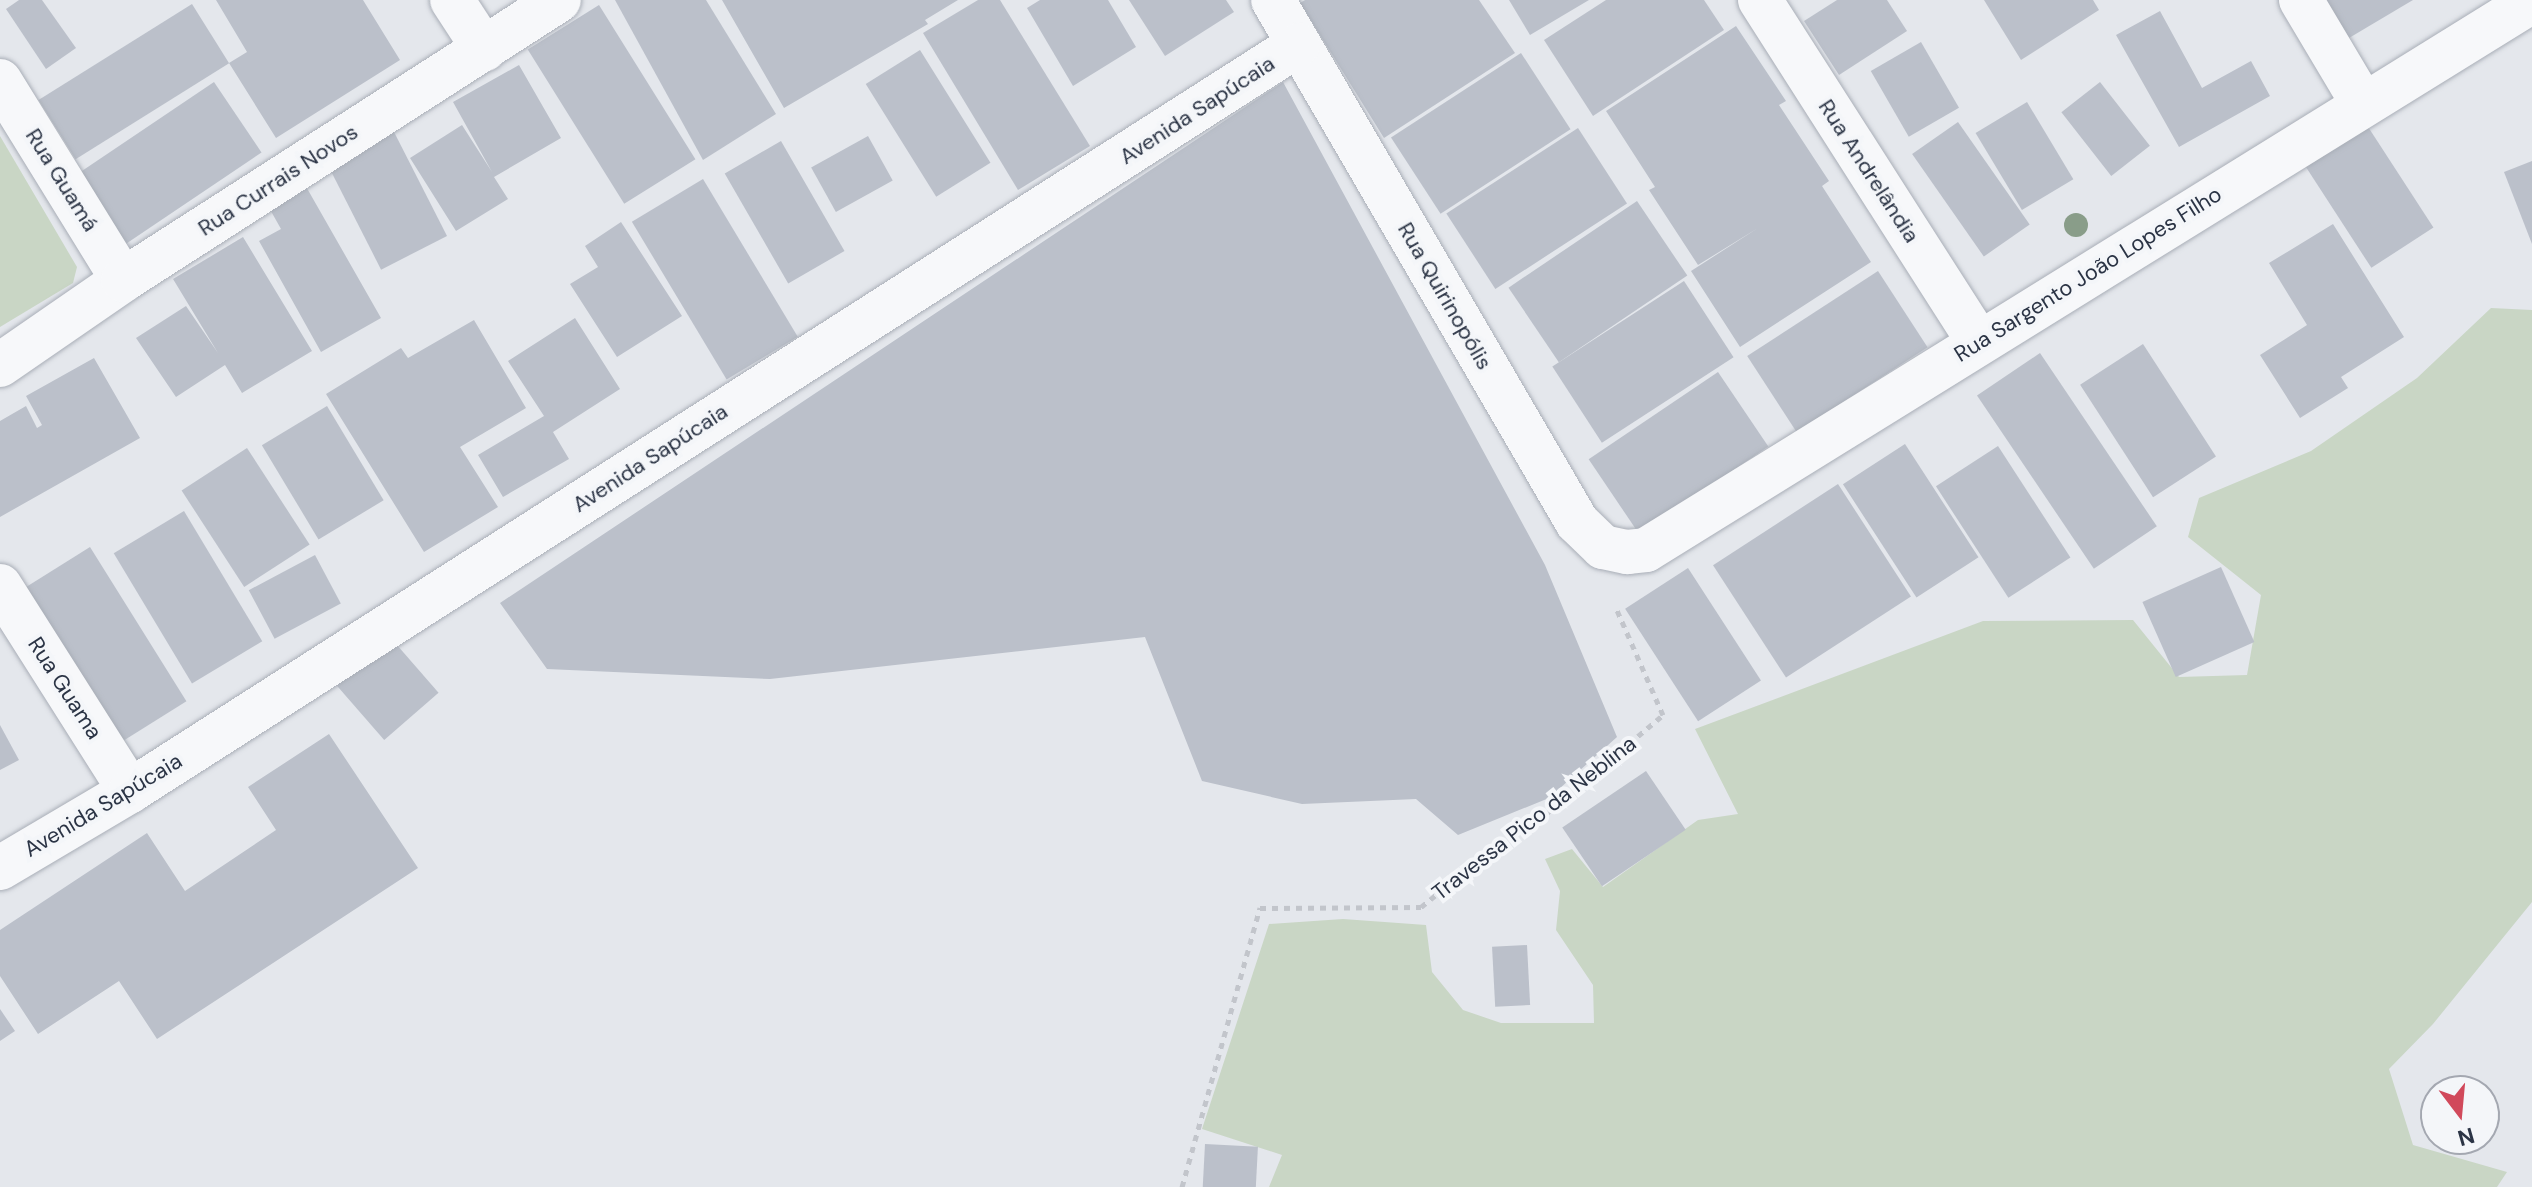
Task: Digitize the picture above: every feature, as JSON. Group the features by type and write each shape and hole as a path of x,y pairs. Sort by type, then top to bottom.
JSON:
{"street":[{"path":"452,0 484,49"},
{"name":"Rua Currais Novos","path":"0,365 123,280 559,0"},
{"name":"Rua Quirinopólis","path":"1273,0 1577,522 1603,547 1646,550"},
{"name":"Rua Andrelândia","path":"1760,0 1978,341"},
{"path":"2301,0 2363,104"},
{"name":"Rua Sargento João Lopes Filho","path":"1646,550 2363,104 2504,8"},
{"name":"Avenida Sapúcaia","path":"0,868 130,791 1298,45"},
{"name":"Rua Guamá","path":"0,81 123,280"},
{"name":"Rua Guama","path":"0,586 130,791"}],"path":[{"name":"Travessa Pico da Neblina","path":"1182,1187 1260,908 1421,907 1481,858 1528,829 1663,715 1609,591 1646,550"}],"green space":[{"path":"0,136 77,267 73,283 0,327"},
{"path":"2491,308 2532,310 2532,902 2433,1024 2389,1069 2413,1145 2420,1147 2420,1155 2448,1155 2507,1172 2497,1187 1269,1187 1282,1155 1202,1129 1269,924 1343,919 1426,925 1432,972 1463,1010 1501,1023 1594,1023 1593,985 1556,930 1560,891 1545,859 1572,849 1603,887 1698,820 1738,814 1695,729 1983,621 2133,620 2179,677 2247,675 2261,595 2188,537 2199,498 2311,451 2417,378"}],"building":[{"path":"19,0 42,0 76,48 46,69 6,9"},
{"path":"216,0 363,0 400,60 276,138 229,63 247,52"},
{"path":"615,0 706,0 776,114 703,160"},
{"path":"722,0 958,0 925,20 928,24 784,108"},
{"path":"978,0 1000,0 1090,146 1018,190 923,33"},
{"path":"1040,0 1108,0 1136,47 1073,86 1027,8"},
{"path":"1129,0 1226,0 1234,12 1165,56"},
{"path":"1305,0 1479,0 1515,53 1384,138 1300,3"},
{"path":"1509,0 1589,0 1530,35"},
{"path":"1606,0 1704,0 1724,30 1593,116 1544,40"},
{"path":"1837,0 1887,0 1907,31 1839,75 1804,21"},
{"path":"1984,0 2093,0 2099,10 2021,60"},
{"path":"2326,0 2413,0 2349,38"},
{"path":"192,4 229,63 76,159 39,100"},
{"path":"599,5 695,159 624,204 528,50"},
{"path":"2160,11 2202,88 2251,61 2270,96 2179,147 2116,35"},
{"path":"1736,26 1786,101 1779,105 1829,181 1822,186 1871,262 1740,347 1691,271 1758,228 1698,265 1649,190 1655,187 1606,111"},
{"path":"1921,42 1959,108 1909,137 1871,71"},
{"path":"920,50 990,163 936,197 866,84"},
{"path":"1521,53 1571,129 1441,214 1391,137"},
{"path":"519,65 561,138 494,177 508,199 456,231 410,158 462,125 492,172 453,102"},
{"path":"214,82 262,152 120,248 72,178"},
{"path":"1283,82 1545,565 1617,737 1549,798 1458,835 1416,799 1302,804 1202,781 1145,637 770,679 547,669 500,603"},
{"path":"2100,82 2150,146 2111,176 2061,112"},
{"path":"2027,102 2073,179 2022,210 1976,133"},
{"path":"2361,116 2433,228 2371,268 2299,156"},
{"path":"1958,122 2030,224 1984,257 1912,154"},
{"path":"1578,128 1627,203 1495,289 1446,214"},
{"path":"393,130 447,236 381,270 327,164"},
{"path":"868,136 893,181 836,212 811,168"},
{"path":"781,141 844,251 788,283 725,174"},
{"path":"2532,161 2532,244 2504,172"},
{"path":"300,176 381,318 321,352 259,241 281,229 263,197"},
{"path":"703,179 798,337 727,379 632,222"},
{"path":"1637,201 1687,276 1559,362 1508,288"},
{"path":"621,222 682,316 617,357 570,284 598,267 585,246"},
{"path":"2333,224 2404,337 2341,377 2348,388 2300,418 2260,355 2307,325 2269,263"},
{"path":"243,237 312,351 242,393 225,365 176,397 136,338 186,306 218,353 173,279"},
{"path":"1878,271 1928,347 1797,432 1747,356"},
{"path":"1684,281 1734,357 1602,443 1552,367"},
{"path":"575,318 620,389 553,432 569,459 503,497 478,455 544,416 508,361"},
{"path":"474,320 526,408 460,447 498,507 424,552 326,394 401,348 408,358"},
{"path":"2143,344 2216,456 2153,497 2080,385"},
{"path":"2040,353 2157,526 2094,569 1977,395"},
{"path":"94,358 140,438 0,517 0,421 26,406 37,428 42,425 26,396"},
{"path":"1718,372 1768,447 1639,534 1589,459"},
{"path":"327,406 384,500 319,539 262,445"},
{"path":"1905,444 1979,557 1916,598 1843,484"},
{"path":"1998,446 2070,558 2008,598 1936,486"},
{"path":"247,448 310,544 244,587 182,490"},
{"path":"1838,484 1911,596 1786,678 1713,565"},
{"path":"184,511 262,641 192,684 114,553"},
{"path":"90,547 186,701 119,744 22,589"},
{"path":"315,555 341,604 275,639 249,590"},
{"path":"2221,567 2254,642 2176,677 2142,602"},
{"path":"1688,568 1761,680 1698,721 1625,609"},
{"path":"390,637 439,693 384,740 336,684"},
{"path":"0,725 19,760 0,770"},
{"path":"329,734 418,868 157,1039 119,981 38,1034 0,976 0,930 147,833 185,891 276,830 248,787"},
{"path":"1646,771 1686,830 1602,886 1562,827"},
{"path":"1527,945 1530,1005 1495,1007 1492,947"},
{"path":"0,1009 15,1031 0,1041"},
{"path":"1205,1144 1258,1147 1256,1187 1203,1187"}]}
